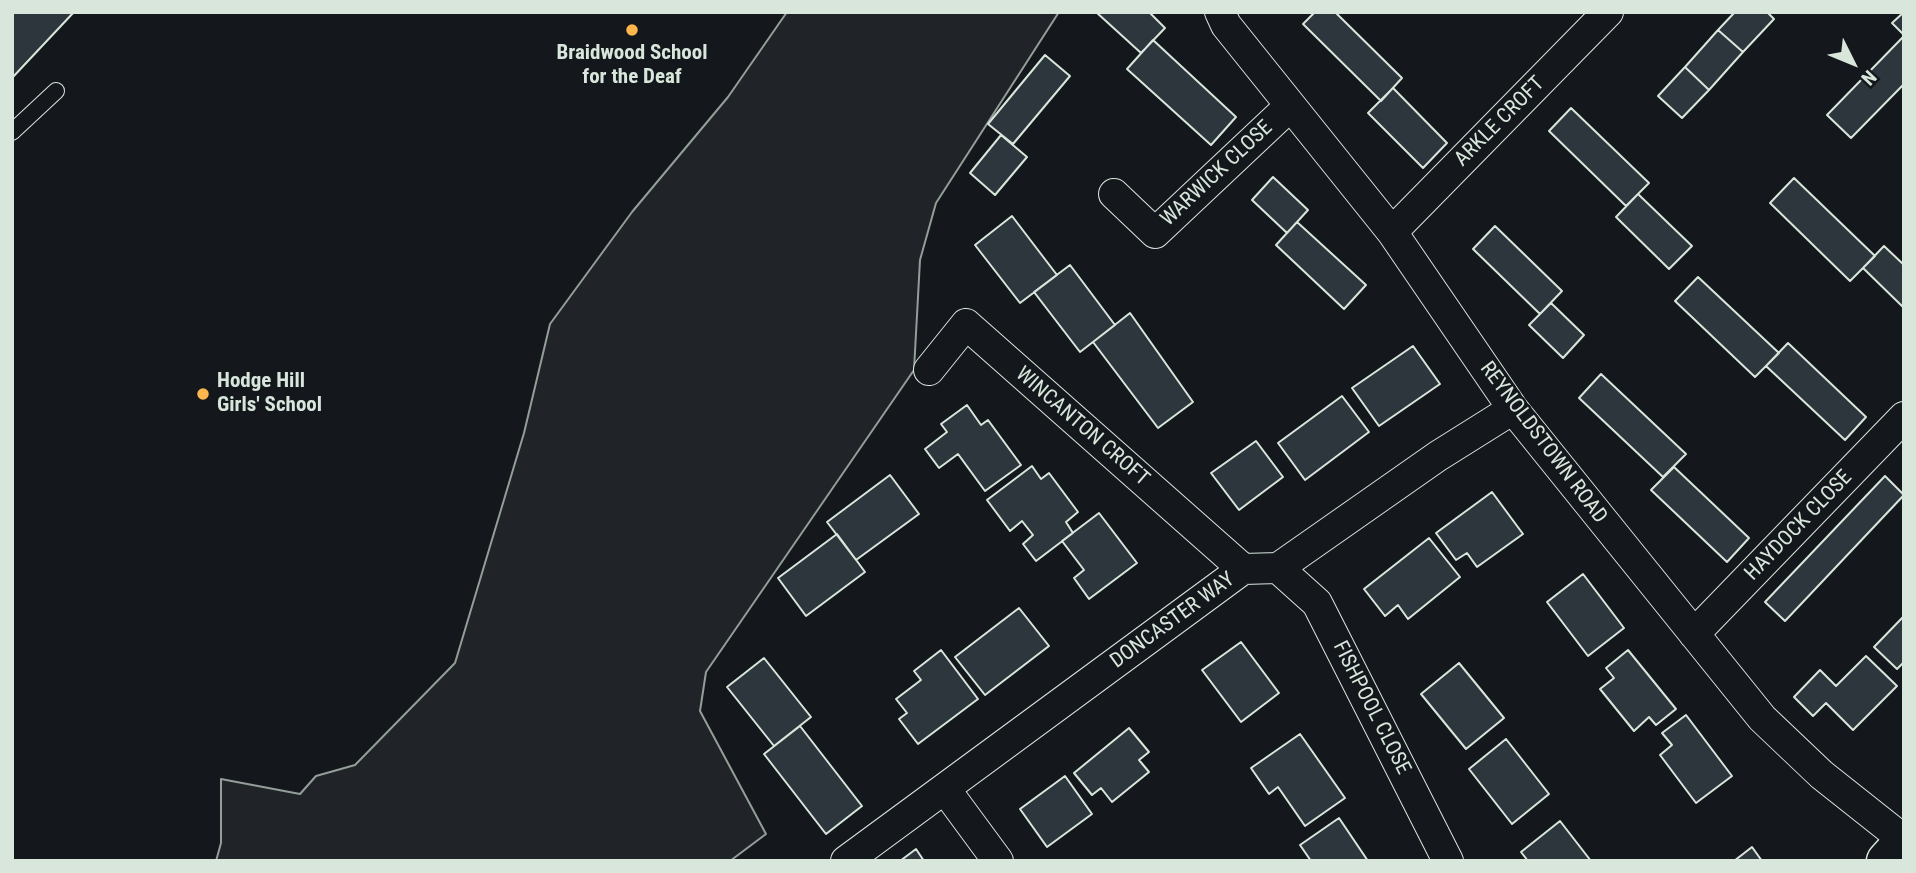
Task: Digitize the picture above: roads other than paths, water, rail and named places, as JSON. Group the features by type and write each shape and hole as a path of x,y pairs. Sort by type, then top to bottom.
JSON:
{"street":[{"name":"REYNOLDSTOWN ROAD","path":"1220,12 1226,25 1392,232 1513,409 1762,718 1822,775 1904,840"},
{"name":"ARKLE CROFT","path":"1392,232 1608,12"},
{"name":"WARWICK CLOSE","path":"1114,194 1155,233 1290,106"},
{"name":"WINCANTON CROFT","path":"929,370 966,324 1243,569"},
{"path":"1278,568 1438,456 1513,409"},
{"name":"HAYDOCK CLOSE","path":"1694,634 1904,417"},
{"name":"DONCASTER WAY","path":"846,861 1243,569 1278,568"},
{"name":"FISHPOOL CLOSE","path":"1278,568 1317,603 1448,861"},
{"path":"945,789 998,861"},
{"path":"1886,861 1904,840"}],"lane":[{"path":"12,132 56,91"}],"place":[{"name":"Braidwood School for the Deaf","path":"632,30"},
{"name":"Hodge Hill Girls' School","path":"203,394"}]}
